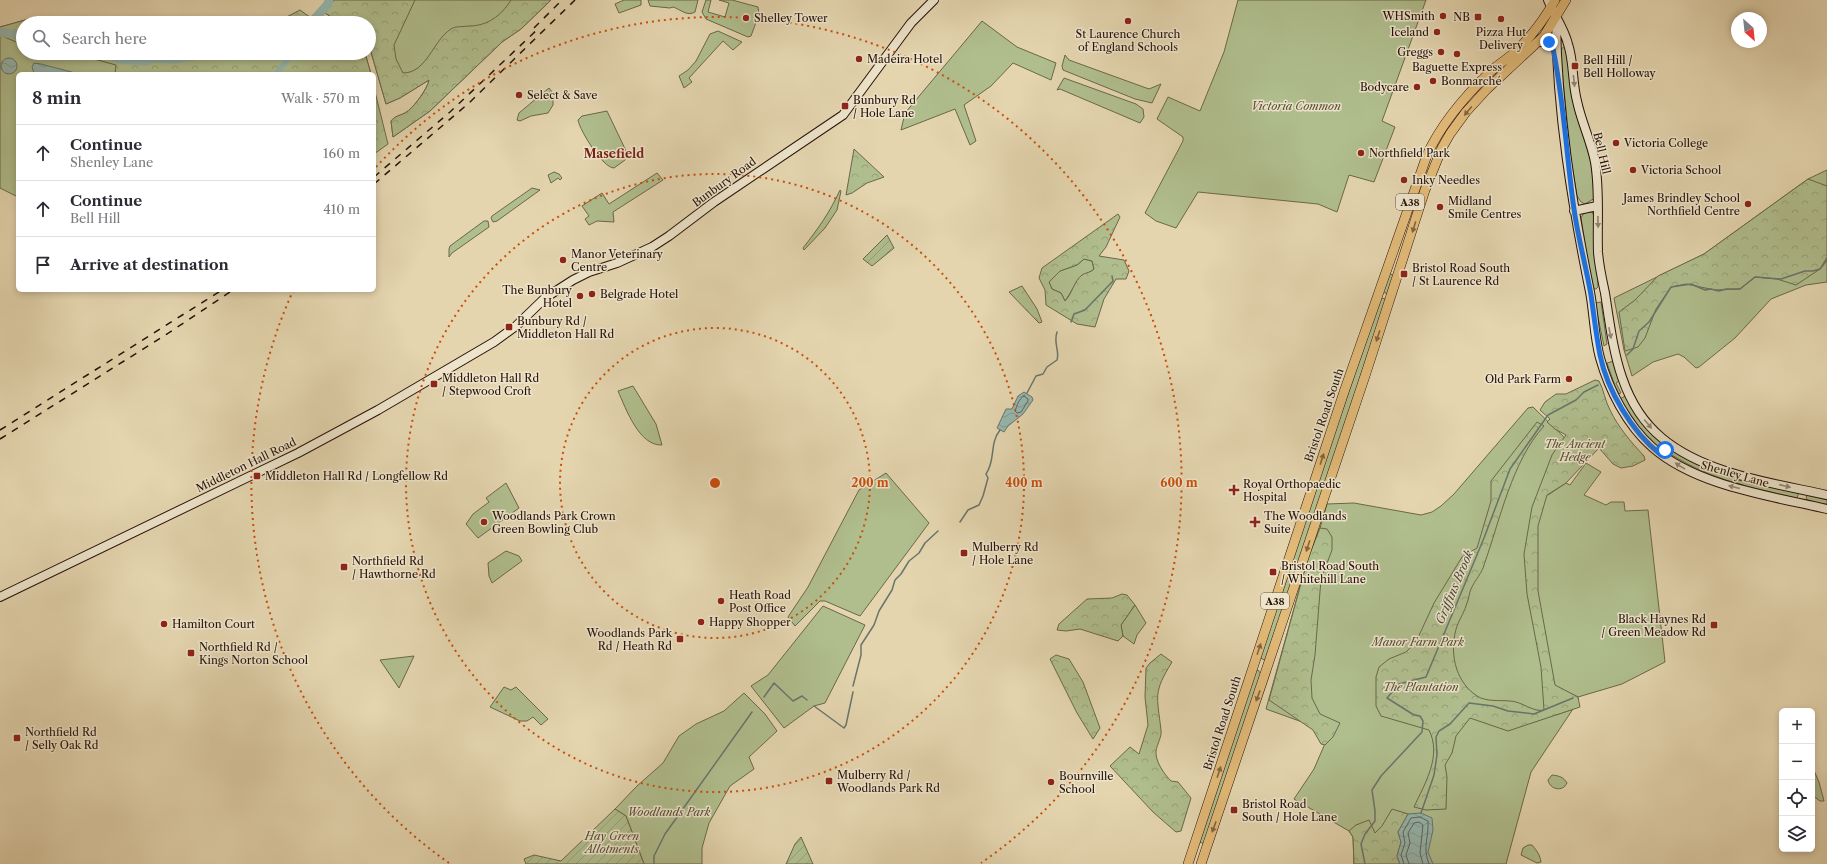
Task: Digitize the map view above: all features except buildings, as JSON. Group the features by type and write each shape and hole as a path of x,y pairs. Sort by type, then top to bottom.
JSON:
{"highway":[{"name":"A38","path":"1485,85 1538,42 1551,27 1566,0"},
{"name":"A38","path":"1203,857 1268,668 1425,190 1442,148 1450,134 1485,85 1529,38 1550,5"},
{"name":"Bristol Road South","path":"1189,861 1376,298 1431,146 1452,114 1485,85"},
{"path":"1387,268 1399,272"},
{"path":"1376,298 1385,295 1390,299"},
{"path":"1254,664 1268,668"},
{"path":"1189,861 1203,857 1194,847"}],"main road":[{"name":"Bunbury Road","path":"494,342 516,326 545,298 562,286 589,272 617,263 652,247 726,193 843,115 911,24 934,0"},
{"path":"1544,0 1550,5 1552,44 1559,76"},
{"name":"Bell Hill","path":"1550,5 1568,42 1576,100 1595,161 1599,266 1605,293 1606,313 1615,353"},
{"path":"1556,18 1559,76 1574,211 1591,296 1600,356 1615,353"},
{"path":"1538,42 1547,42 1552,44"},
{"path":"1574,211 1597,206"},
{"path":"1591,296 1605,293"},
{"name":"Middleton Hall Road","path":"0,596 298,453 378,410 494,342"},
{"name":"Shenley Lane","path":"1615,353 1623,382 1634,404 1648,425 1670,445 1694,459 1722,470 1827,495"},
{"name":"Shenley Lane","path":"1600,356 1613,390 1625,413 1646,442 1660,454 1688,471 1714,481 1827,509"},
{"path":"1660,454 1670,445"},
{"path":"1801,503 1804,490"}],"green space":[{"path":"334,0 551,0 521,29 502,42 430,111 393,137 391,121 408,111 416,103 429,80 400,98 386,104 373,60 376,60 376,16 330,16 325,13"},
{"path":"334,0 415,0 394,45 396,59 403,73 411,72 418,68 445,34 453,28 476,26 488,22 503,11 511,0 551,0 521,29 502,42 430,111 393,137 391,121 408,111 416,103 429,80 400,98 386,104 373,60 376,60 376,16 330,16 325,13"},
{"path":"624,0 641,0 641,5 619,13 615,4"},
{"path":"648,0 698,0 695,12 689,14 673,7 650,6"},
{"path":"706,0 711,0 708,12 725,17 729,3 719,0 732,0 758,7 759,14 751,36 748,37 706,19 702,12"},
{"name":"Victoria Common","path":"1238,0 1426,0 1382,121 1395,127 1374,182 1349,175 1337,212 1318,204 1198,192 1176,228 1156,221 1145,213 1183,141 1183,137 1157,119 1168,97 1200,111 1224,52"},
{"path":"300,10 308,16 288,16"},
{"path":"982,21 1017,47 1056,63 1051,80 1013,63 991,86 964,105 976,141 970,145 955,109 901,130 905,113"},
{"path":"16,23 16,60 367,60 370,72 16,72 16,196 0,188 0,27"},
{"path":"16,23 16,42 0,35 0,27"},
{"path":"718,31 742,42 733,50 723,41 689,78 692,82 684,88 679,76 688,70 696,61 710,34"},
{"path":"1565,46 1591,161 1595,198 1585,204 1581,202 1577,196 1571,159 1560,50"},
{"path":"1065,55 1069,60 1149,89 1161,84 1152,103 1135,99 1063,70 1062,66"},
{"path":"98,60 367,60 370,72 115,72 116,65"},
{"path":"1064,78 1136,104 1143,109 1144,117 1140,123 1060,89 1057,90"},
{"path":"549,88 553,93 553,105 548,113 531,116 520,121 517,120 519,113"},
{"path":"376,96 388,144 376,153"},
{"path":"607,111 628,155 625,160 614,168 609,166 598,156 587,140 578,120 582,116"},
{"path":"854,149 884,177 867,183 852,193 846,195"},
{"path":"1827,170 1827,282 1806,285 1771,299 1735,338 1699,367 1696,368 1684,357 1678,354 1653,362 1632,376 1624,350 1614,298 1704,254 1808,179"},
{"path":"554,172 559,174 562,178 560,180 558,178 551,183 548,175"},
{"path":"657,173 663,180 613,212 614,222 597,221 589,225 585,219 589,216 582,206 602,193 609,204"},
{"path":"1808,179 1827,186 1827,257 1820,269 1796,285 1777,279 1755,277 1740,289 1715,290 1686,284 1671,287 1656,309 1645,338 1638,347 1625,351 1619,312 1635,300 1658,276 1704,254"},
{"path":"532,188 540,190 497,221 493,222 491,218 492,216"},
{"path":"840,190 837,210 825,228 804,250 803,248 832,206"},
{"path":"1592,212 1594,216 1598,287 1596,289 1592,289 1581,218 1583,214"},
{"path":"1118,214 1120,217 1106,247 1099,256 1124,260 1129,271 1126,279 1116,279 1104,299 1095,327 1077,324 1046,305 1045,290 1039,278 1042,268","holes":["1084,259 1092,261 1094,269 1079,278 1065,301 1061,293 1052,289 1049,282 1060,271 1077,265"]},
{"path":"484,221 488,221 489,227 452,253 449,257 450,246"},
{"path":"887,235 894,248 872,266 863,259"},
{"path":"1084,259 1092,261 1094,269 1081,277 1065,301 1061,293 1052,289 1049,282 1060,271 1077,265"},
{"path":"1388,272 1395,277 1390,294 1381,292"},
{"path":"1022,286 1037,309 1042,322 1039,323 1009,292"},
{"path":"1381,298 1386,299 1267,659 1264,660 1259,657 1259,654"},
{"path":"1601,302 1607,344 1604,346 1595,303"},
{"path":"1614,361 1619,381 1616,383 1621,393 1619,394 1607,363"},
{"path":"1595,380 1599,381 1608,407 1617,422 1644,456 1645,460 1633,466 1621,468 1613,464 1599,448 1566,483 1547,495 1538,526 1538,591 1555,685 1578,697 1580,707 1508,731 1470,718 1456,736 1452,753 1445,765 1447,777 1446,809 1426,810 1414,807 1427,779 1433,759 1433,740 1429,730 1381,716 1376,706 1376,677 1379,667 1389,659 1406,652 1416,642 1434,603 1462,557 1477,548 1491,501 1491,481 1537,422 1544,426 1523,456 1515,473 1483,568 1471,589 1466,606 1457,626 1454,655 1458,674 1469,690 1477,696 1489,700 1519,703 1536,710 1544,710 1541,667 1527,594 1524,554 1532,507 1552,455 1566,435 1555,429 1547,422 1550,419 1540,410 1545,402 1556,394 1566,394"},
{"path":"633,386 656,424 662,445 654,444 647,440 634,425 629,416 618,391"},
{"path":"1625,396 1645,427 1661,443 1660,446 1658,447 1643,434 1620,399"},
{"name":"Manor Farm Park","path":"1533,407 1568,441 1548,495 1566,483 1570,485 1586,463 1601,472 1584,495 1606,505 1611,502 1624,502 1625,511 1648,510 1665,662 1622,684 1578,697 1555,686 1556,715 1573,709 1531,772 1506,864 1354,864 1353,837 1349,831 1294,799 1314,769 1330,732 1266,709 1308,558 1320,528 1327,504 1354,503 1421,515 1432,512 1454,494 1528,408"},
{"path":"1673,451 1709,470 1724,475 1799,492 1797,498 1748,487 1717,477 1687,464 1670,454"},
{"path":"886,473 929,523 860,616 825,601 820,601 795,626 788,617 808,587 859,490"},
{"path":"506,483 519,508 478,538 466,524 473,514 489,502 486,498"},
{"path":"1808,495 1827,500 1827,505 1807,500 1806,497"},
{"path":"1320,528 1327,529 1332,537 1332,550 1321,579 1315,655 1311,680 1312,698 1320,714 1340,723 1333,737 1325,745 1321,744 1313,730 1269,700 1308,558"},
{"path":"506,551 519,556 522,561 492,583 489,576 488,563"},
{"path":"1122,594 1127,595 1135,605 1121,625 1123,636 1118,641 1080,629 1066,631 1057,630 1059,624 1087,599 1112,598"},
{"path":"1135,605 1146,623 1137,635 1134,644 1123,636 1121,625"},
{"path":"823,606 865,625 825,703 814,706 784,728 751,686 768,675"},
{"path":"1161,654 1172,662 1159,688 1158,709 1161,733 1156,755 1160,767 1166,775 1171,781 1178,782 1191,798 1181,831 1176,832 1153,812 1110,766 1130,747 1139,754 1148,725 1145,697 1146,668"},
{"path":"1056,655 1069,659 1083,682 1100,728 1093,739 1077,713 1050,659"},
{"path":"414,656 399,688 380,660"},
{"path":"1258,670 1261,674 1204,844 1198,841 1254,673"},
{"path":"504,687 511,690 516,687 548,719 541,725 533,717 527,721 520,721 490,707"},
{"name":"Woodlands Park","path":"744,693 765,714 777,731 749,757 754,769 730,786 709,823 702,848 702,864 644,864 626,816 615,809 637,786 663,763 679,736 696,724 724,711"},
{"path":"1815,773 1824,801 1820,801 1815,797"},
{"path":"1552,775 1563,778 1567,783 1563,788 1557,789 1551,786 1548,780"},
{"name":"Hay Green Allotments","path":"615,809 626,816 644,864 526,864 524,859 534,855 561,861"},
{"path":"1392,809 1408,814 1398,832 1401,842 1397,856 1400,864 1354,864 1353,837 1349,831 1356,825 1369,820 1375,833 1382,826"},
{"path":"801,837 813,864 786,864 795,844"},
{"path":"1528,845 1532,845 1539,855 1541,862 1537,863 1521,855 1523,848"}],"water":[{"path":"9,58 16,63 17,66 12,73 9,74 2,69 1,66 6,59"},
{"path":"34,63 71,72 34,72 32,67"},
{"path":"1024,392 1032,397 1033,400 1023,414 1008,426 1004,432 997,428 1006,409 1012,409 1018,396"},
{"path":"1421,813 1432,818 1433,830 1428,852 1433,864 1400,864 1397,856 1401,842 1398,832 1408,814"}],"waterway":[{"path":"317,16 328,4 329,0"},
{"path":"0,32 16,35"},
{"path":"132,60 147,60"},
{"path":"278,72 287,60"},
{"path":"1627,355 1633,349 1639,331 1649,322 1671,287 1691,284 1705,290 1711,289 1719,291 1726,289 1740,289 1755,277 1781,279 1805,271 1820,269 1827,260"},
{"path":"1071,322 1074,314 1085,310 1113,281 1112,276"},
{"path":"1027,393 1036,376 1043,374 1047,367 1057,360 1057,332"},
{"name":"Griffins Brook","path":"1365,864 1361,844 1365,834 1375,821 1372,790 1381,776 1422,732 1423,721 1420,716 1414,715 1387,698 1399,684 1426,677 1484,538 1510,469 1548,415 1576,400 1584,392 1598,385"},
{"path":"960,522 968,510 979,505 983,496 988,478 986,474 991,463 995,441 1000,430"},
{"path":"853,686 861,655 861,645 874,625 879,611 892,590 895,580 901,574 909,561 919,553 925,543 938,531"},
{"path":"764,697 774,683 793,701 802,696 807,700"},
{"path":"814,706 844,728 846,725 853,692"},
{"path":"1421,813 1434,775 1437,755 1436,737 1439,731 1450,724 1469,703 1493,706 1508,711 1534,714 1573,698"},
{"path":"654,864 654,856 665,834 752,712"}],"railway":[{"path":"534,28 562,0"},
{"path":"376,182 469,103 575,0"},
{"path":"376,175 450,112 540,27"},
{"path":"0,430 219,292"},
{"path":"0,439 167,334 230,292"}],"place":[{"name":"WHSmith","path":"1443,16"},
{"name":"NB","path":"1478,17"},
{"name":"Shelley Tower","path":"746,18"},
{"name":"Pizza Hut Delivery","path":"1501,19"},
{"name":"St Laurence Church of England Schools","path":"1128,21"},
{"name":"Iceland","path":"1437,32"},
{"name":"Greggs","path":"1441,52"},
{"name":"Baguette Express","path":"1457,54"},
{"name":"Madeira Hotel","path":"859,59"},
{"name":"Bell Hill / Bell Holloway","path":"1575,66"},
{"name":"Bonmarché","path":"1433,81"},
{"name":"Bodycare","path":"1417,87"},
{"name":"Select & Save","path":"519,95"},
{"name":"Bunbury Rd / Hole Lane","path":"845,106"},
{"name":"Victoria College","path":"1616,143"},
{"name":"Northfield Park","path":"1361,153"},
{"name":"Victoria School","path":"1633,170"},
{"name":"Inky Needles","path":"1404,180"},
{"name":"James Brindley School Northfield Centre","path":"1748,204"},
{"name":"Midland Smile Centres","path":"1440,207"},
{"name":"Manor Veterinary Centre","path":"563,260"},
{"name":"Bristol Road South / St Laurence Rd","path":"1404,274"},
{"name":"Belgrade Hotel","path":"592,294"},
{"name":"The Bunbury Hotel","path":"580,296"},
{"name":"Bunbury Rd / Middleton Hall Rd","path":"509,327"},
{"name":"Old Park Farm","path":"1569,379"},
{"name":"Middleton Hall Rd / Stepwood Croft","path":"434,384"},
{"name":"Middleton Hall Rd / Longfellow Rd","path":"257,476"},
{"name":"Royal Orthopaedic Hospital","path":"1234,490"},
{"name":"Woodlands Park Crown Green Bowling Club","path":"484,522"},
{"name":"The Woodlands Suite","path":"1255,522"},
{"name":"Mulberry Rd / Hole Lane","path":"964,553"},
{"name":"Northfield Rd / Hawthorne Rd","path":"344,567"},
{"name":"Bristol Road South / Whitehill Lane","path":"1273,572"},
{"name":"Heath Road Post Office","path":"721,601"},
{"name":"Happy Shopper","path":"701,622"},
{"name":"Hamilton Court","path":"164,624"},
{"name":"Black Haynes Rd / Green Meadow Rd","path":"1714,625"},
{"name":"Woodlands Park Rd / Heath Rd","path":"680,639"},
{"name":"Northfield Rd / Kings Norton School","path":"191,653"},
{"name":"Northfield Rd / Selly Oak Rd","path":"17,738"},
{"name":"Mulberry Rd / Woodlands Park Rd","path":"829,781"},
{"name":"Bournville School","path":"1051,782"},
{"name":"Bristol Road South / Hole Lane","path":"1234,810"}],"district":[{"name":"Masefield","path":"614,153"}],"route":[{"path":"1549,42 1552,44 1559,76 1574,211 1591,296 1600,356 1606,375 1616,397 1635,429 1646,442 1660,454 1665,450"}],"park label":[{"name":"The Ancient Hedge","path":"1575,450"},
{"name":"The Plantation","path":"1421,687"}]}
